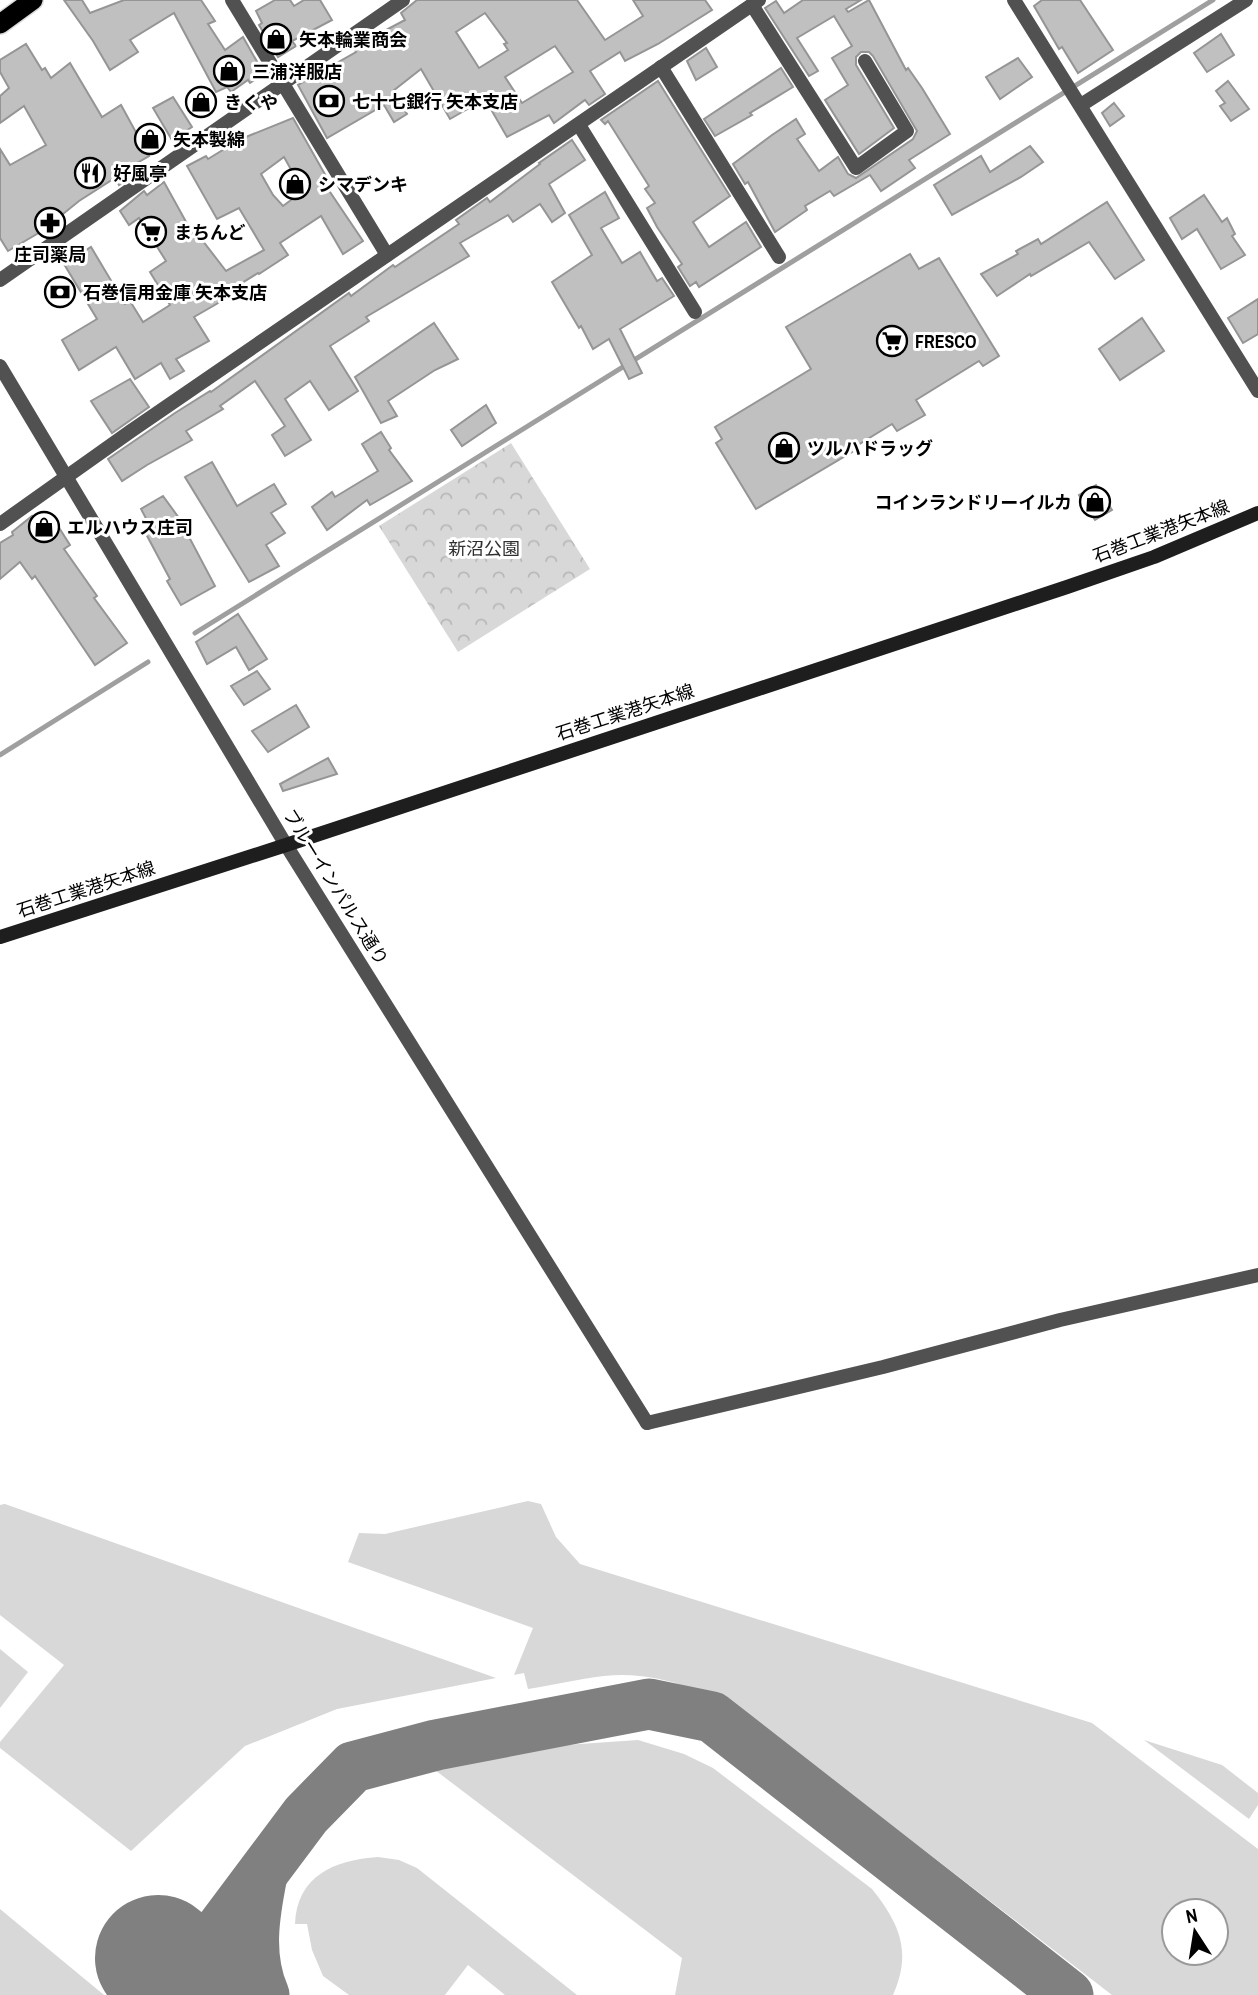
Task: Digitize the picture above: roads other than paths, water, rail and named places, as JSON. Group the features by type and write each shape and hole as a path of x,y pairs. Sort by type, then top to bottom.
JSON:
{"highway":[{"path":"0,23 33,0"}],"main road":[{"name":"石巻工業港矢本線","path":"0,937 1092,578 1154,556 1258,513"}],"street":[{"path":"232,0 387,255"},
{"path":"0,281 403,0"},
{"path":"1014,0 1079,100 1258,391"},
{"path":"1079,100 1246,0"},
{"path":"0,524 755,3 856,167 907,131 865,61"},
{"path":"660,67 779,257"},
{"path":"579,125 695,312"},
{"name":"ブルーインパルス通り","path":"0,366 286,845 647,1423 883,1367 1060,1320 1258,1275"}],"waterway":[{"path":"195,633 1213,0"},
{"path":"0,755 148,662"}],"place":[{"name":"矢本輪業商会","path":"276,39"},
{"name":"三浦洋服店","path":"229,71"},
{"name":"七十七銀行 矢本支店","path":"329,101"},
{"name":"きくや","path":"201,102"},
{"name":"矢本製綿","path":"150,139"},
{"name":"好風亭","path":"90,173"},
{"name":"シマデンキ","path":"295,184"},
{"name":"庄司薬局","path":"50,223"},
{"name":"まちんど","path":"151,232"},
{"name":"石巻信用金庫 矢本支店","path":"60,292"},
{"name":"FRESCO","path":"892,341"},
{"name":"ツルハドラッグ","path":"784,448"},
{"name":"コインランドリーイルカ","path":"1095,502"},
{"name":"エルハウス庄司","path":"44,527"}],"park label":[{"name":"新沼公園","path":"484,548"}]}
